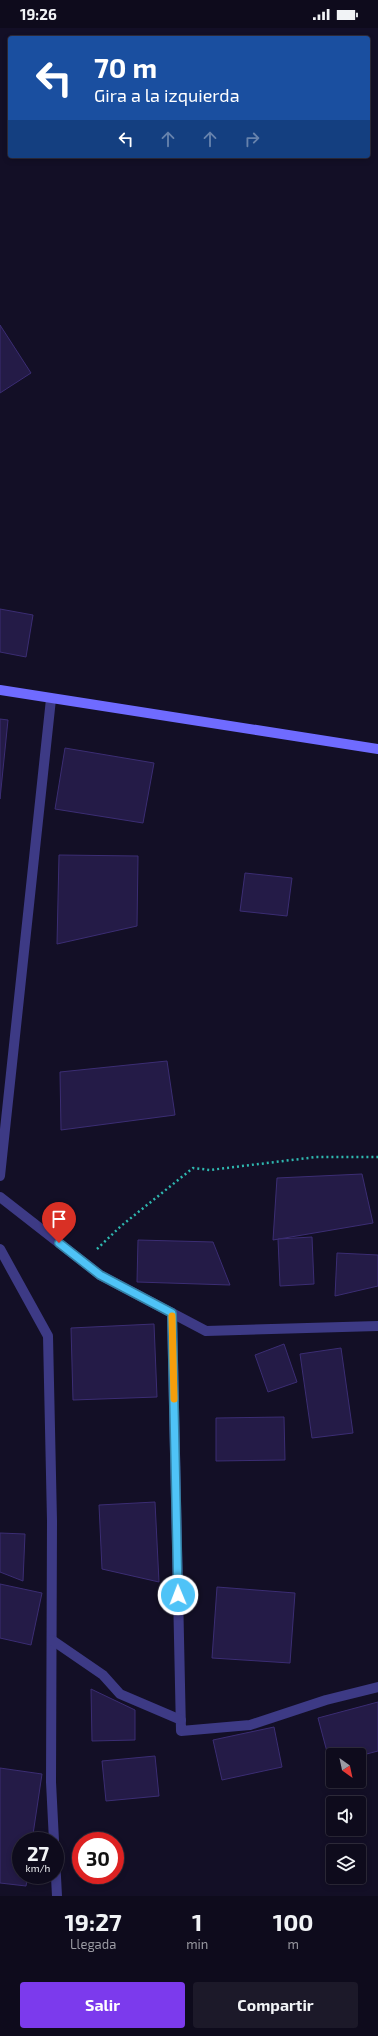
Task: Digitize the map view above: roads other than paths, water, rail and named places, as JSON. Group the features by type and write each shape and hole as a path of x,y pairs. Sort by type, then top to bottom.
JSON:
{"street":[{"path":"0,690 378,749"},
{"path":"0,1176 51,699"},
{"path":"0,1197 100,1275 206,1331 378,1326"},
{"path":"0,1249 48,1336 52,1521 51,1782 54,1832"},
{"path":"172,1313 180,1731 250,1725 326,1700 378,1687"},
{"path":"52,1640 103,1675 120,1694 180,1720"},
{"path":"56,1884 57,1896"}]}
